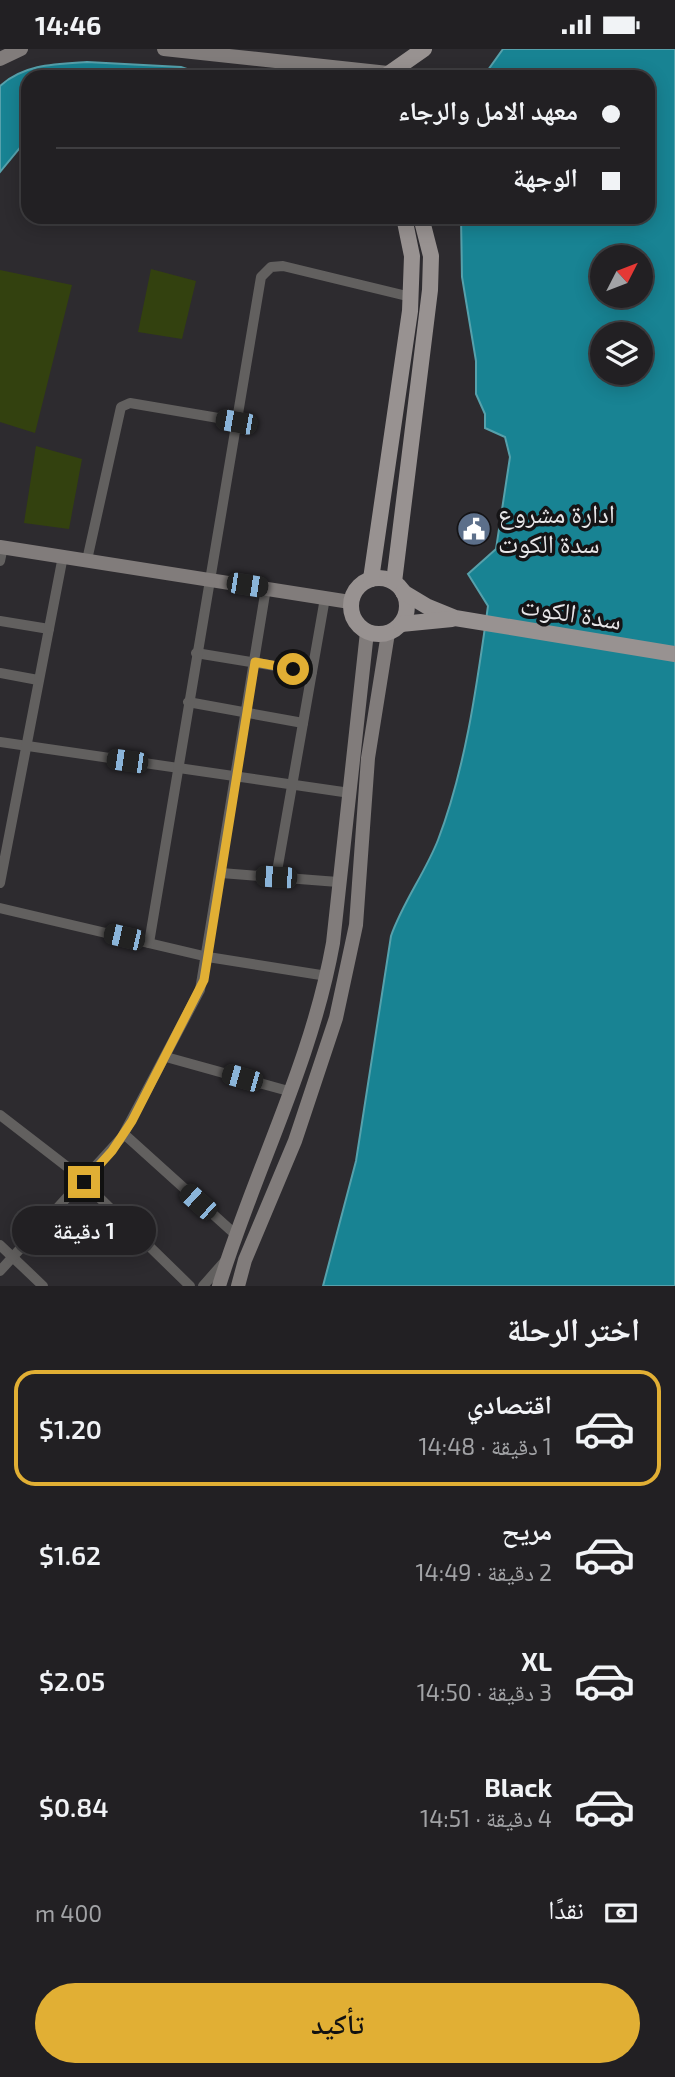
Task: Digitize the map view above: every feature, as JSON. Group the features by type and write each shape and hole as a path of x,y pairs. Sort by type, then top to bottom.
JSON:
{"main road":[{"path":"0,59 22,49"},
{"path":"164,49 343,70"},
{"path":"393,70 424,49"},
{"path":"371,579 411,297 412,256 405,224"},
{"path":"238,1286 245,1260 299,1130 337,1017 356,925 368,758 394,628 407,608 398,587 430,290 431,256 423,224"},
{"path":"1,551 87,560 350,602"},
{"path":"367,632 354,619 350,602 357,587 371,579 398,587 428,607 457,619"},
{"path":"367,632 457,619"},
{"name":"سدة الكوت","path":"457,619 675,654"},
{"path":"219,1286 319,1014 327,976 344,847 367,632"},
{"path":"344,847 360,848"}],"street":[{"path":"149,943 208,579 261,277 266,269 283,266 411,297"},
{"path":"87,560 121,407 130,403 236,422"},
{"path":"0,883 63,557"},
{"path":"0,1271 84,1182 124,1134 200,990 208,957 266,589"},
{"path":"276,877 325,598"},
{"path":"0,621 49,629"},
{"path":"196,653 312,672"},
{"path":"0,673 38,680"},
{"path":"188,702 303,723"},
{"path":"0,742 350,793"},
{"path":"221,873 338,882"},
{"path":"0,908 208,957 327,976"},
{"path":"166,1057 292,1092"},
{"path":"0,1115 84,1182 190,1286"},
{"path":"124,1134 236,1235"},
{"path":"0,1245 43,1286"},
{"path":"203,1286 227,1259"}],"green space":[{"path":"151,269 196,281 182,339 138,332"},
{"path":"0,270 72,285 35,433 0,422"},
{"path":"36,446 82,459 69,529 24,523"}],"water":[{"path":"503,49 675,49 675,1286 323,1286 356,1161 391,936 427,864 448,812 475,695 488,606 468,574 496,549 510,457 505,437 485,428 485,414 476,394 476,361 462,277 461,224 655,224 655,70 488,70"},
{"path":"87,62 181,67 190,70 27,70"},
{"path":"21,72 21,146 0,172 0,86"}],"place":[{"name":"ادارة مشروع سدة الكوت","path":"474,529"}],"route":[{"path":"84,1182 112,1151 132,1121 204,980 255,662 293,669"}]}
